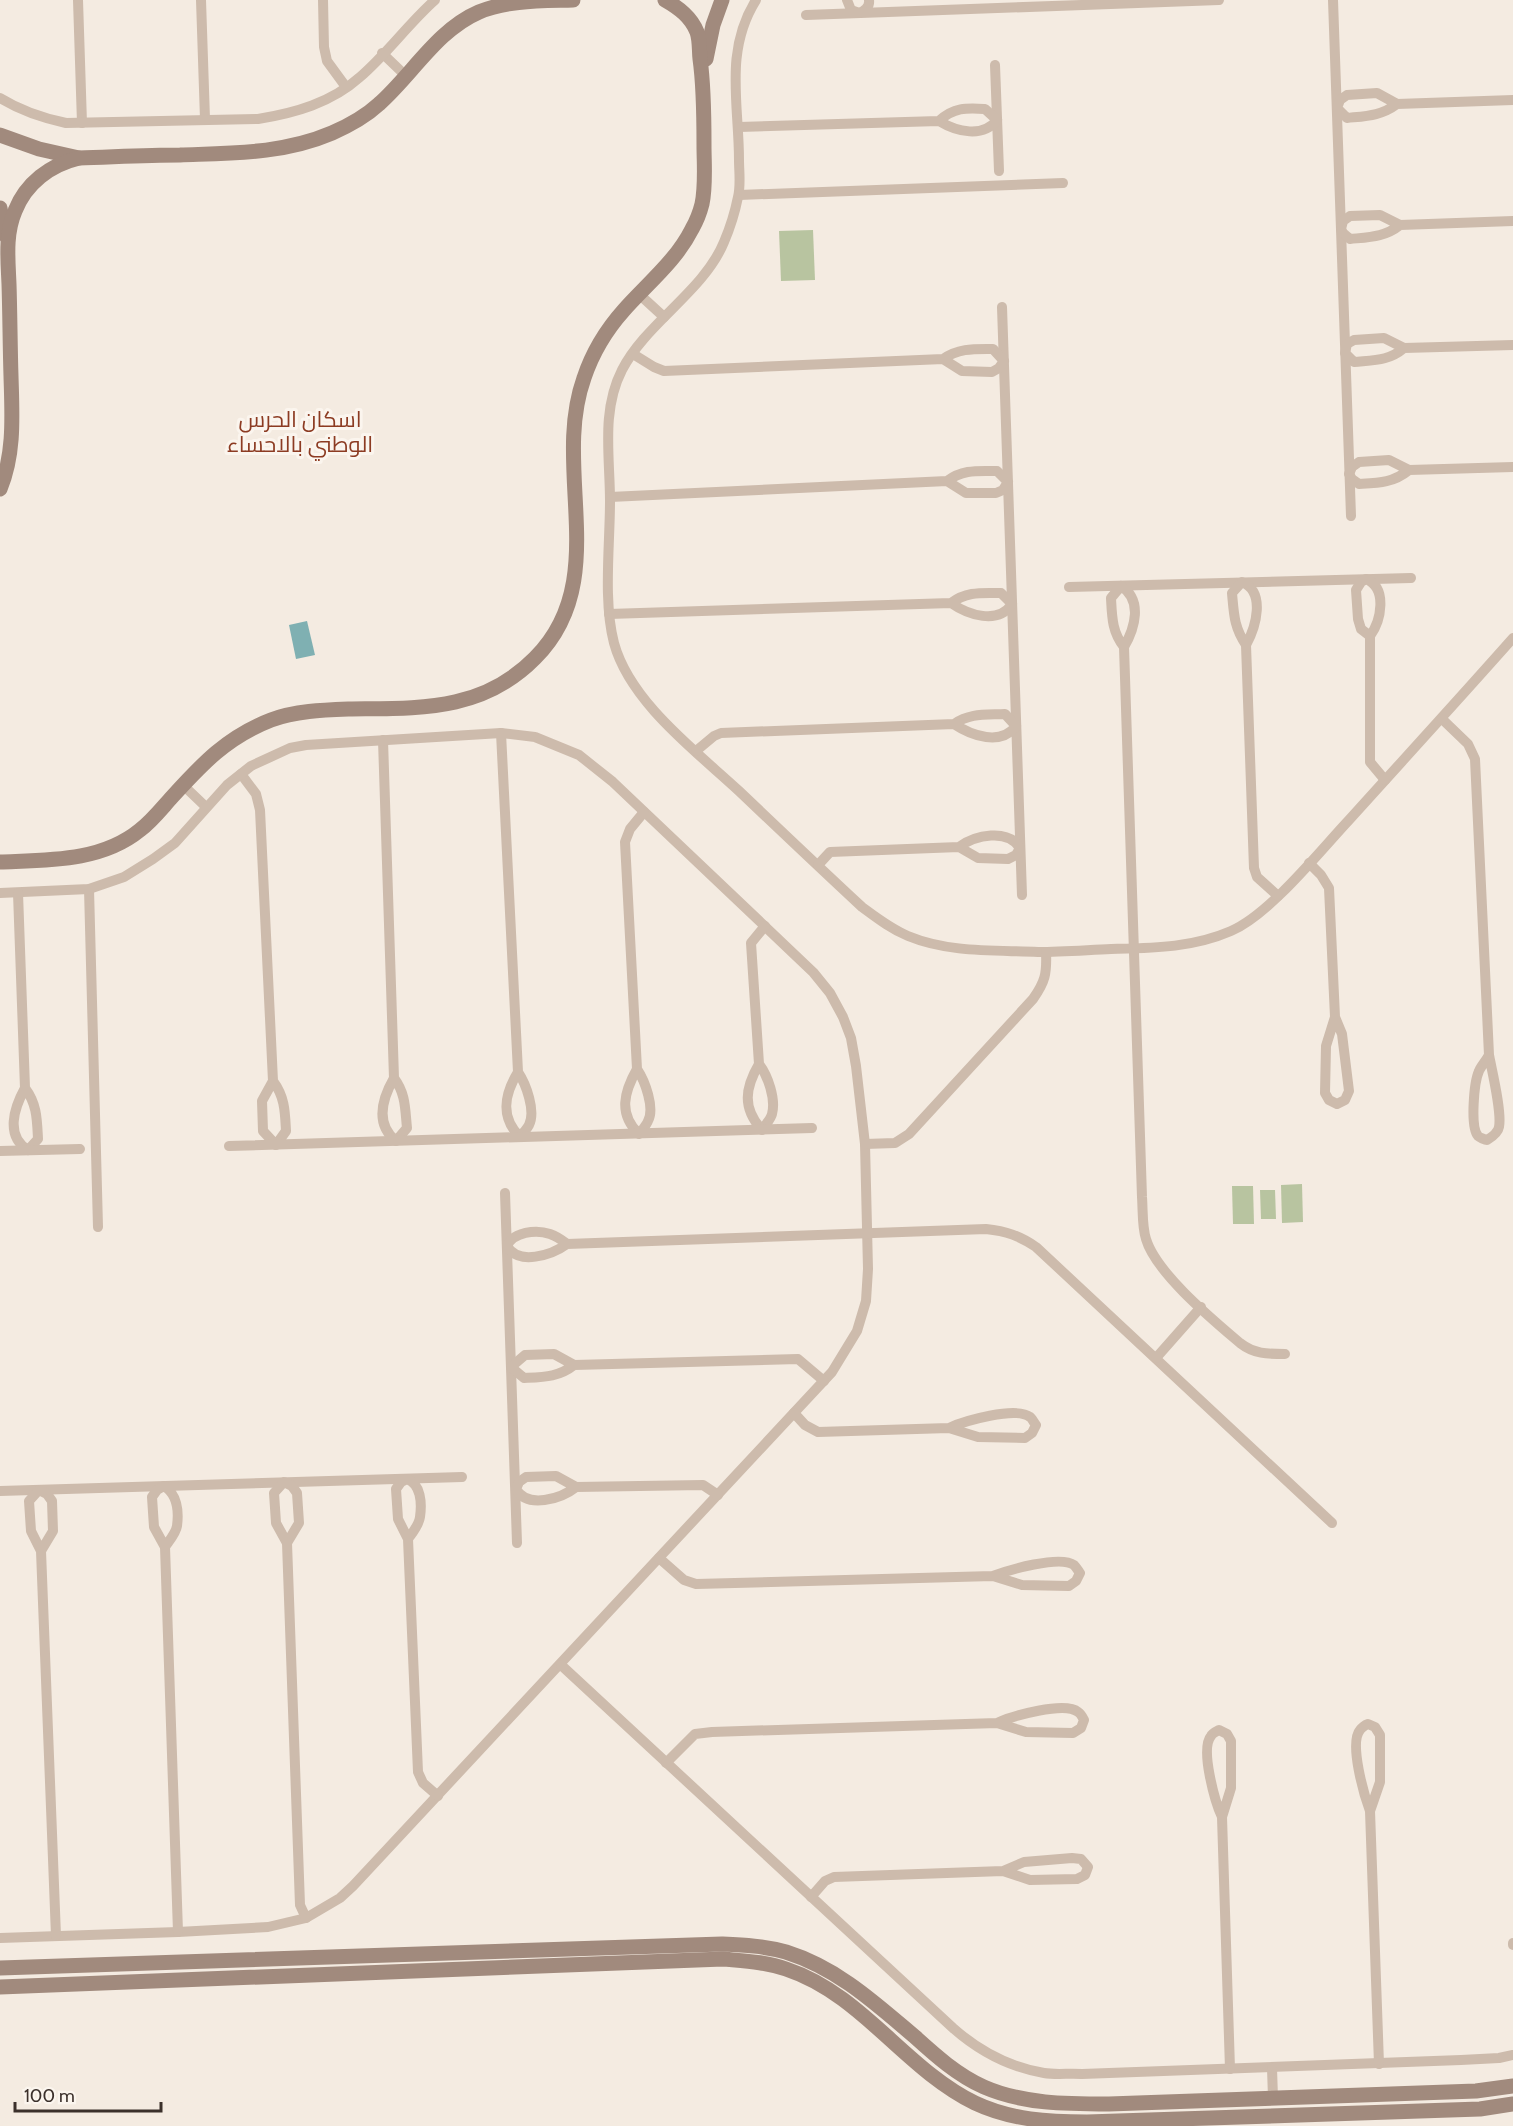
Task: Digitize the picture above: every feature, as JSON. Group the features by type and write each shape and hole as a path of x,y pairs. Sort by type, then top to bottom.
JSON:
{"main road":[{"path":"0,135 79,158 227,154 286,148 323,136 359,118 378,105 461,21 479,12 513,2 573,0"},
{"path":"0,862 75,858 101,851 139,831 215,752 269,720 318,710 452,704 488,692 512,679 536,657 553,637 565,614 575,582 578,553 574,423 583,379 594,354 607,334 624,310 679,250 692,230 702,207 705,178 703,77 698,36 690,20 678,8 665,0"},
{"path":"703,77 713,24 722,0"},
{"path":"0,489 10,457 12,427 8,247 12,220 25,192 41,176 79,158"},
{"path":"0,208 8,247"},
{"path":"0,1968 722,1944 755,1946 784,1952 815,1963 841,1977 863,1992 945,2064 983,2087 1014,2098 1050,2103 1127,2103 1476,2091 1513,2086"},
{"path":"0,1987 723,1959 786,1968 824,1986 866,2018 930,2075 977,2103 1022,2118 1054,2122 1129,2121 1480,2109 1513,2104"},
{"path":"1127,2103 1129,2121"}],"street":[{"path":"78,0 82,123"},
{"path":"201,0 206,119"},
{"path":"322,0 324,47 327,61 346,87"},
{"path":"0,98 16,108 66,123 258,119 289,114 332,97 360,77 418,14 435,0"},
{"path":"756,0 746,21 735,61 735,91 739,126 739,195 723,244 712,263 664,317 622,370 608,415 609,614 614,644 622,664 649,706 862,907 885,924 908,936 928,944 950,947 1046,952 1174,947 1207,941 1234,930 1257,915 1278,896 1442,719 1513,638"},
{"path":"847,0 851,10 859,14"},
{"path":"859,14 870,4 869,0"},
{"path":"969,0 972,6 980,9 985,7 990,0"},
{"path":"806,15 980,9 1101,1 1219,0"},
{"path":"1333,0 1351,516"},
{"path":"382,53 406,76"},
{"path":"995,64 999,171"},
{"path":"1337,108 1340,100 1347,95 1377,93 1397,104 1513,100"},
{"path":"1337,108 1347,118 1377,115 1387,112 1397,104"},
{"path":"939,121 959,108 986,109 997,120"},
{"path":"739,126 939,121 960,131 984,131 992,127 997,120"},
{"path":"739,195 1064,183"},
{"path":"1400,225 1380,237 1350,239 1341,229 1343,221 1350,216 1380,215 1400,225 1513,221"},
{"path":"640,295 664,317"},
{"path":"1002,307 1022,895"},
{"path":"1345,352 1347,344 1354,340 1384,338 1404,348 1513,345"},
{"path":"1345,352 1354,362 1384,360 1404,348"},
{"path":"633,354 664,371 943,359 953,352 993,349 1004,361"},
{"path":"943,359 962,371 992,372 1004,361"},
{"path":"1349,474 1352,467 1359,462 1389,460 1409,470 1513,467"},
{"path":"1349,474 1359,484 1389,482 1399,479 1409,470"},
{"path":"610,497 947,481 967,471 997,471 1008,482"},
{"path":"947,481 966,493 996,494 1003,490 1008,482"},
{"path":"1069,587 1411,578"},
{"path":"1366,579 1374,582 1378,589 1379,619 1370,636 1370,762 1385,780"},
{"path":"1366,579 1356,590 1358,619 1361,630 1370,636"},
{"path":"1242,582 1250,586 1255,593 1256,623 1246,645 1254,868 1257,877 1278,896"},
{"path":"1242,582 1232,593 1235,623 1246,645"},
{"path":"1121,586 1134,598 1135,628 1124,648 1145,1238 1152,1256 1163,1271 1248,1349 1260,1354 1285,1354"},
{"path":"1121,586 1111,598 1113,628 1116,638 1124,648"},
{"path":"951,603 971,593 1001,593 1012,604"},
{"path":"609,614 951,603 970,614 1000,615 1007,612 1012,604"},
{"path":"696,751 714,736 722,733 954,724 965,717 975,715 1005,714 1016,726"},
{"path":"1442,719 1468,744 1475,759 1489,1055 1499,1127 1494,1136 1487,1140 1479,1137 1474,1129 1474,1098 1477,1076 1489,1055"},
{"path":"954,724 973,736 1004,737 1016,726"},
{"path":"501,733 518,1072 529,1092 531,1122 520,1137"},
{"path":"0,893 89,889 124,877 153,860 175,843 227,785 241,774 268,757 290,748 306,745 501,733 535,737 579,754 765,926 813,972 830,993 851,1038 856,1066 864,1144 868,1269 866,1301 857,1331 845,1354 824,1381 561,1665 340,1898 306,1918 268,1927 0,1938"},
{"path":"383,740 394,1078 405,1098 407,1128 396,1141"},
{"path":"241,774 256,794 260,810 273,1081 262,1101 263,1131 276,1145"},
{"path":"183,785 206,807"},
{"path":"639,1134 650,1119 648,1089 637,1069 625,842 630,829 644,812"},
{"path":"959,847 969,839 1010,837 1017,842 1020,848"},
{"path":"818,865 830,852 959,847 978,858 1008,859 1016,855 1020,848"},
{"path":"1309,863 1321,875 1329,888 1335,1017 1342,1034 1349,1091 1345,1100 1337,1104 1329,1100 1325,1093 1326,1046 1335,1017"},
{"path":"89,889 98,1227"},
{"path":"18,893 25,1088 15,1108 15,1138 28,1150"},
{"path":"762,1130 772,1114 770,1084 759,1064 751,943 765,926"},
{"path":"864,1144 894,1143 909,1134 1033,999 1044,984 1047,967 1046,952"},
{"path":"759,1064 748,1084 749,1114 762,1130"},
{"path":"637,1069 626,1089 627,1119 639,1134"},
{"path":"518,1072 507,1092 507,1122 520,1137"},
{"path":"394,1078 383,1098 384,1128 388,1135 396,1141"},
{"path":"273,1081 284,1101 286,1131 276,1145"},
{"path":"25,1088 37,1108 38,1138 28,1150"},
{"path":"229,1146 812,1128"},
{"path":"0,1151 80,1149"},
{"path":"505,1193 518,1543"},
{"path":"567,1244 547,1255 517,1257 510,1252 507,1246 510,1238 518,1234 547,1233 567,1244 986,1229 1019,1236 1036,1247 1332,1523"},
{"path":"1156,1358 1201,1307"},
{"path":"511,1368 525,1355 554,1354 574,1365 798,1359 824,1381"},
{"path":"511,1368 524,1378 554,1376 574,1365"},
{"path":"794,1413 805,1425 818,1432 949,1428 978,1437 1025,1437 1032,1433 1036,1425 1031,1417 1022,1413 966,1420 949,1428"},
{"path":"576,1487 567,1495 556,1498 526,1500 519,1495 516,1489 519,1482 526,1477 556,1476 576,1487 703,1485 718,1495"},
{"path":"0,1491 462,1477"},
{"path":"407,1479 414,1481 419,1489 420,1518 408,1539"},
{"path":"407,1479 396,1488 398,1519 408,1539 418,1772 423,1783 438,1796"},
{"path":"284,1482 292,1486 297,1493 299,1523 287,1543"},
{"path":"284,1482 274,1493 276,1523 287,1543 300,1905 306,1918"},
{"path":"164,1486 176,1497 177,1527 165,1547"},
{"path":"164,1486 152,1497 154,1527 165,1547 178,1932"},
{"path":"39,1490 52,1501 53,1521 53,1531 41,1551"},
{"path":"39,1490 29,1501 31,1531 41,1551 56,1936"},
{"path":"659,1558 684,1580 696,1584 993,1576 1022,1586 1069,1586 1080,1574 1075,1566 1066,1562 1010,1569 993,1576"},
{"path":"561,1665 969,2042 991,2056 1045,2073 1082,2074 1379,2064 1489,2059 1513,2055"},
{"path":"666,1763 686,1740 695,1734 712,1732 997,1723 1026,1732 1073,1732 1081,1728 1084,1720 1079,1712 1070,1708 1014,1716 997,1723"},
{"path":"1370,1811 1380,1782 1380,1735 1375,1727 1368,1724 1360,1728 1356,1737 1358,1768 1363,1793 1370,1811 1379,2064"},
{"path":"1221,1817 1231,1788 1231,1741 1227,1734 1219,1730 1211,1735 1207,1744 1209,1775 1214,1800 1221,1817 1230,2069"},
{"path":"811,1897 825,1881 834,1877 1003,1871 1024,1862 1072,1858 1081,1859 1088,1867 1085,1875 1077,1879 1030,1881 1003,1871"},
{"path":"1272,2068 1273,2098"}],"green space":[{"path":"813,230 815,280 781,281 779,231"},
{"path":"1302,1184 1303,1222 1282,1223 1281,1185"},
{"path":"1232,1186 1253,1186 1254,1224 1233,1224"},
{"path":"1260,1190 1275,1190 1276,1219 1261,1219"}],"water":[{"path":"307,621 315,655 296,659 289,625"}],"district":[{"name":"اسكان الحرس الوطني بالاحساء","path":"300,432"}]}
